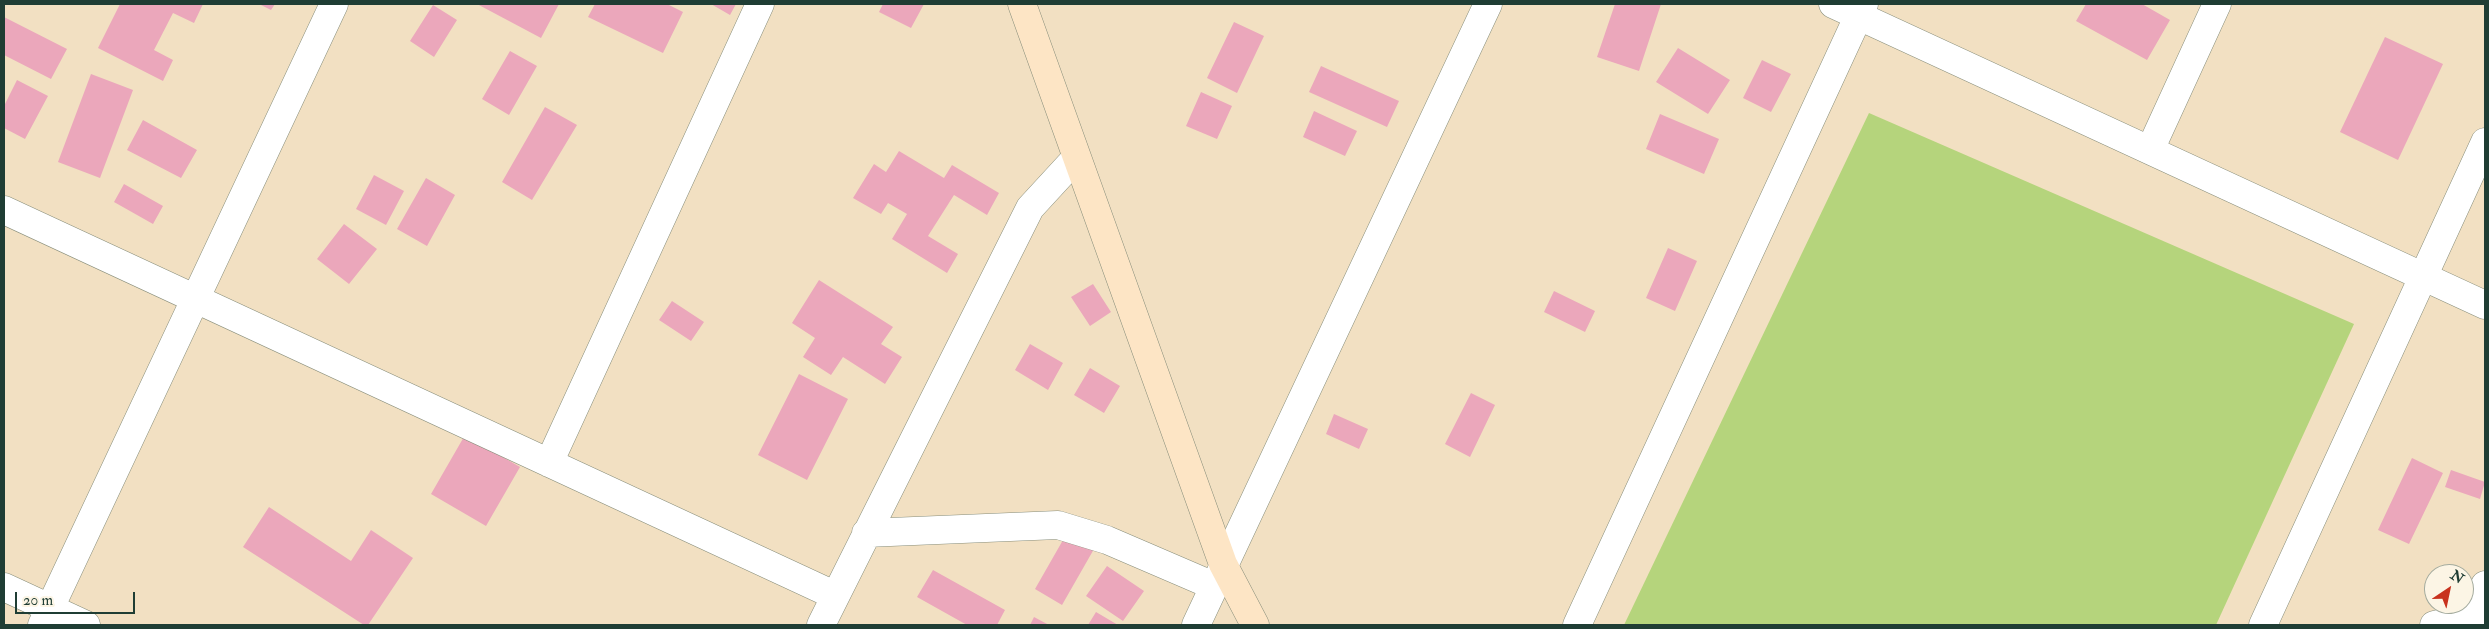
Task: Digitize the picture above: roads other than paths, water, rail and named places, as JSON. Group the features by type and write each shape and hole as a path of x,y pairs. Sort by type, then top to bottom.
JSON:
{"main road":[{"path":"1022,4 1218,575 1255,625"}],"street":[{"path":"46,617 334,4"},
{"path":"549,463 760,4"},
{"path":"1196,625 1488,4"},
{"path":"1833,4 1862,10 2150,150 2485,305"},
{"path":"2150,150 2217,4"},
{"path":"1577,625 1862,10"},
{"path":"2263,625 2485,142"},
{"path":"821,625 834,595 1030,208 1076,158"},
{"path":"4,210 834,595"},
{"path":"866,533 1058,525 1218,575"},
{"path":"2434,625 2478,619 2485,585"},
{"path":"4,586 46,617 86,625"}]}
